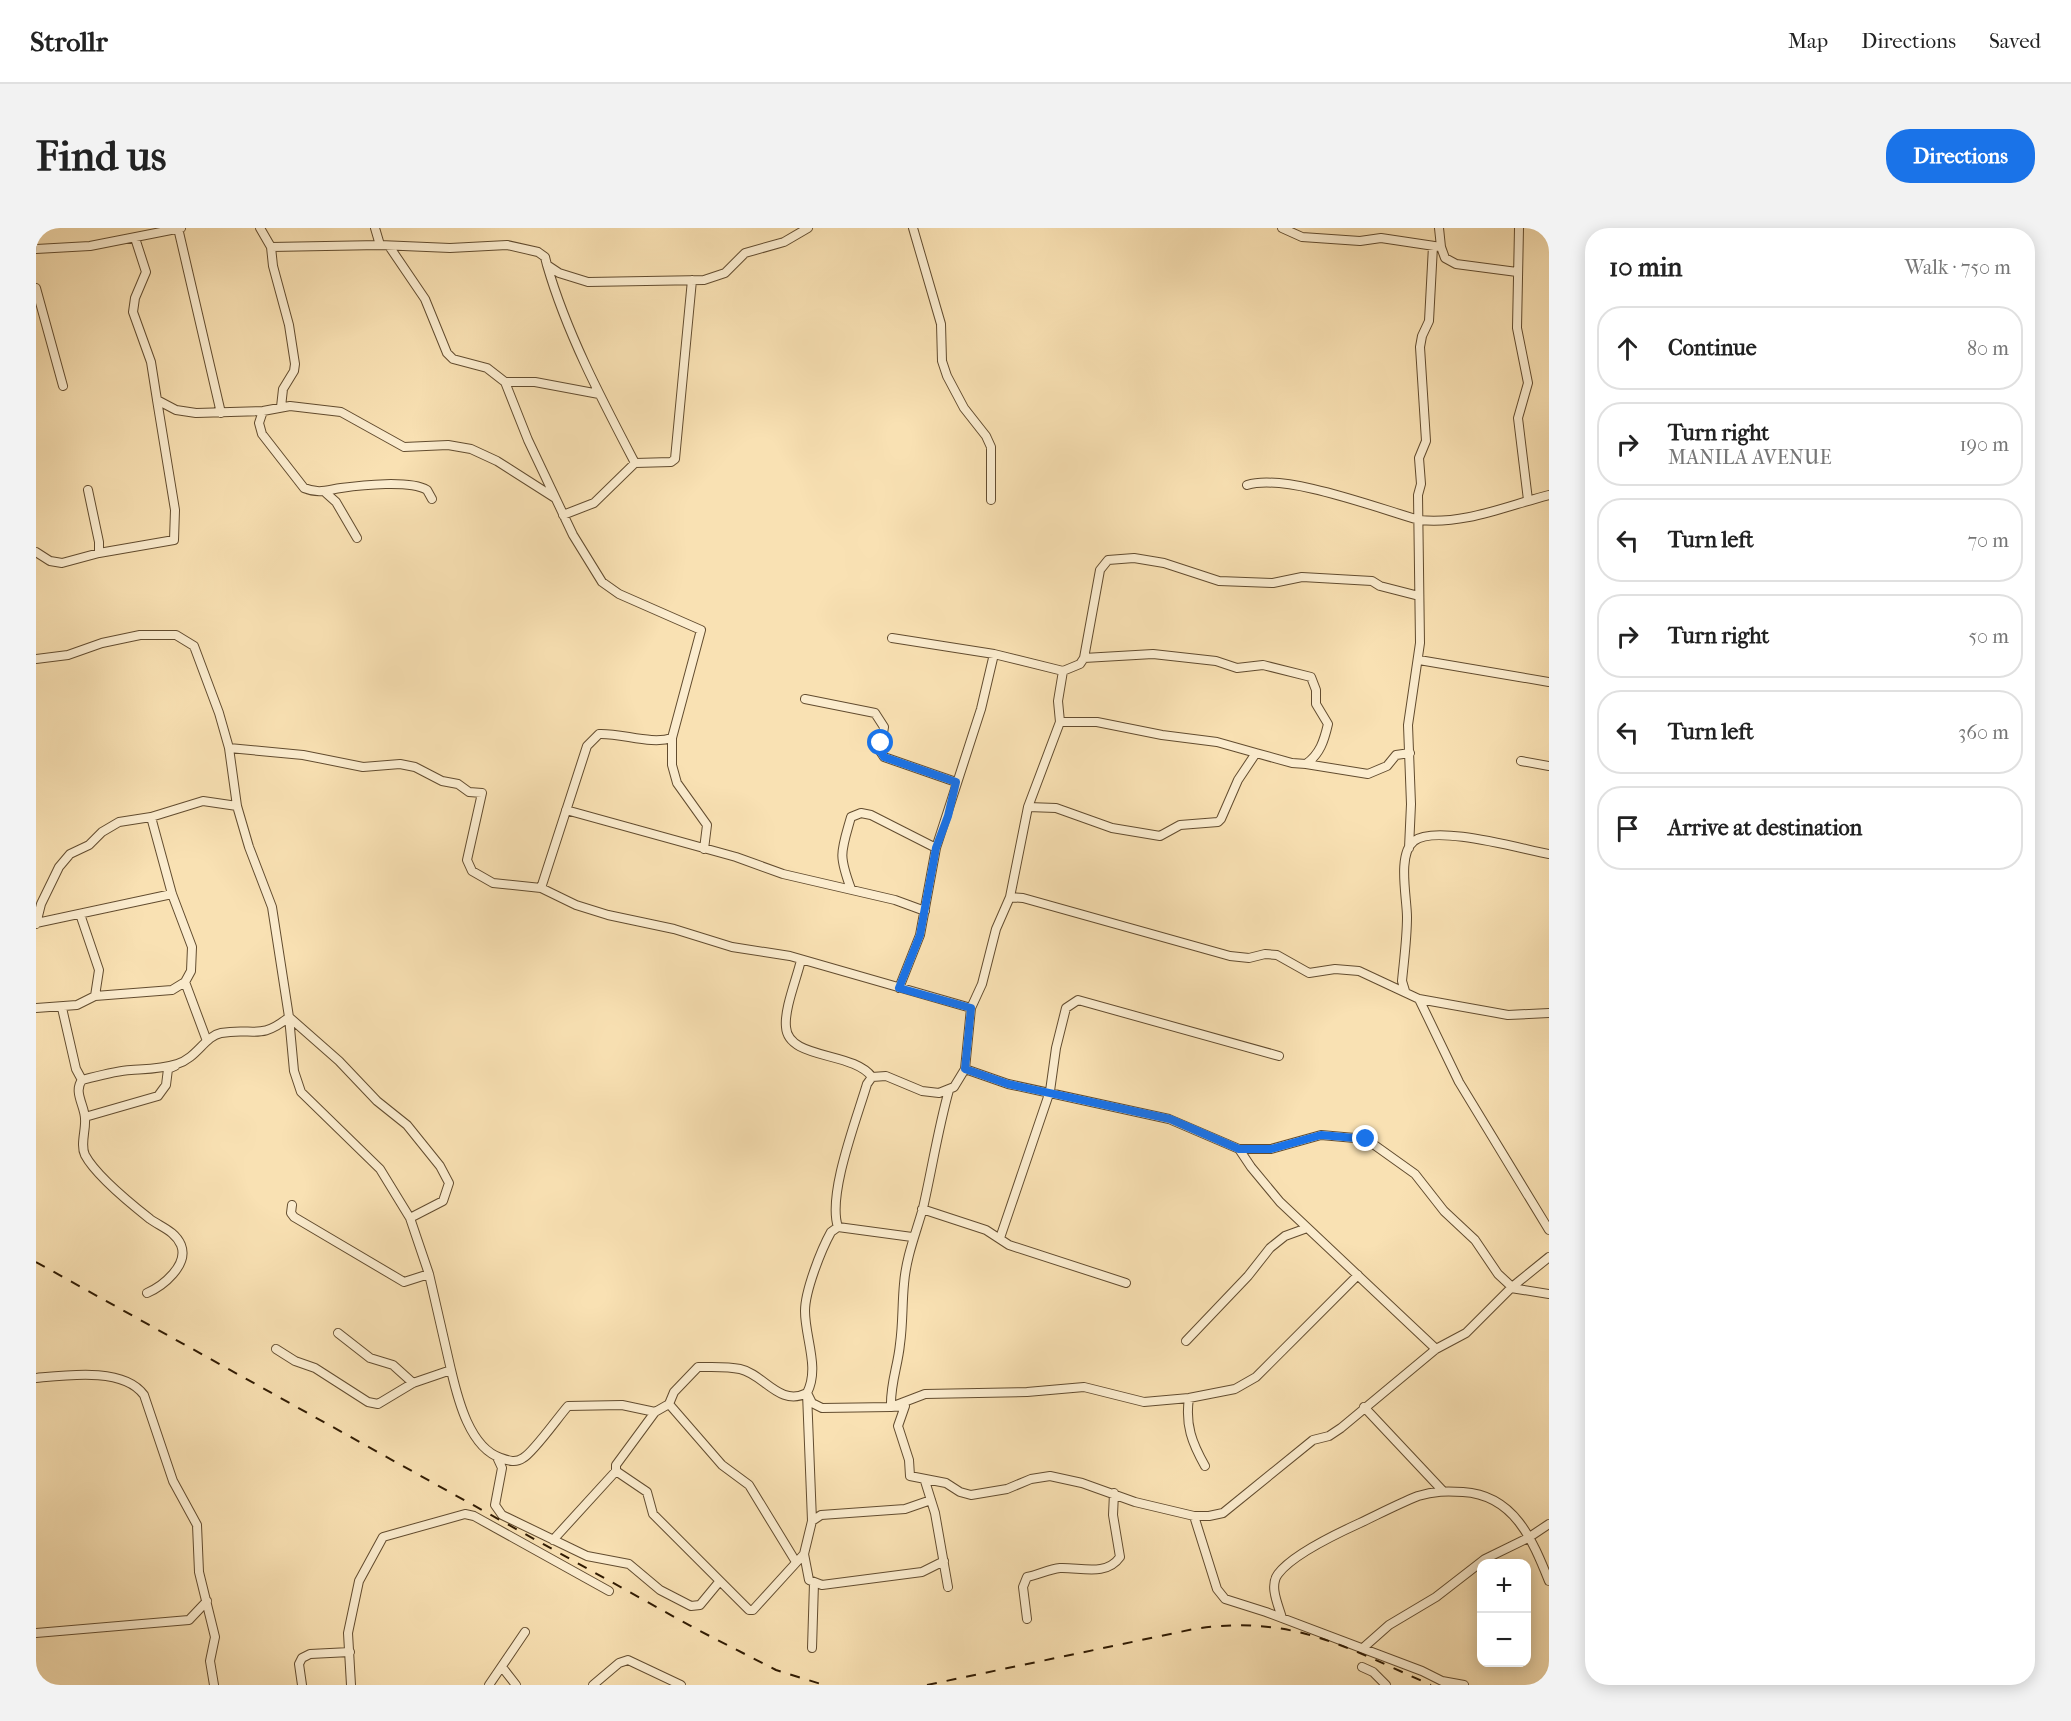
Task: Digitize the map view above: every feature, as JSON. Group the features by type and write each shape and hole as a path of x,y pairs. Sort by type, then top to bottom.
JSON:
{"street":[{"path":"36,249 90,246 179,228 221,413"},
{"path":"260,228 271,247 273,266 289,325 295,364 294,371 283,389 281,407"},
{"path":"375,228 380,245"},
{"path":"547,265 573,279 588,282 714,278 725,273 745,253 784,242 808,228"},
{"path":"913,228 941,324 942,361 947,376 964,408 986,436 991,447 993,469 991,500"},
{"path":"1282,228 1302,237 1360,241 1382,238 1437,246 1445,258 1456,264 1517,272"},
{"path":"1405,991 1402,981 1407,916 1404,875 1409,848 1412,804 1408,725 1419,660 1419,458 1426,441 1420,347 1429,321 1439,228"},
{"path":"1520,228 1517,328 1528,383 1518,418 1528,500"},
{"path":"36,552 50,561 62,563 99,553 174,540 175,510 151,362 134,312 135,298 146,272 135,238"},
{"path":"271,247 380,245 450,248 507,245 538,252 545,257 555,293 598,394 635,463"},
{"path":"389,246 425,299 447,353 453,359 487,368 505,382 563,515 602,582 611,590 701,630 672,738 672,765 677,783 707,825 704,849"},
{"path":"563,515 594,503 635,463 671,462 677,455 692,280"},
{"path":"36,288 63,386"},
{"path":"505,382 535,382 598,394"},
{"path":"157,400 176,410 196,414 263,411 281,407 341,412 404,447 448,445 471,449 497,461 556,499"},
{"path":"263,411 260,430 275,453 304,488 326,493 336,501 357,538"},
{"path":"1247,485 1260,481 1286,484 1419,520 1440,522 1464,519 1517,506 1528,500 1549,495"},
{"path":"326,493 351,487 416,486 427,490 432,499"},
{"path":"88,490 99,542 99,553"},
{"path":"892,638 994,654 1063,670 1080,663 1084,658 1100,570 1108,560 1134,558 1164,564 1219,581 1273,583 1302,577 1372,581 1380,586 1419,596"},
{"path":"36,659 68,655 102,643 140,635 176,635 194,646 219,713 229,748 237,806 249,847 272,907 289,1017 294,1071 301,1092 380,1169 410,1218 429,1274 461,1409 476,1440 497,1457 512,1462 524,1458 568,1406 622,1405 655,1412"},
{"path":"899,988 920,935 936,848 981,708 994,654"},
{"path":"1084,658 1153,654 1216,661 1237,668 1263,665 1311,677 1316,690 1316,704 1328,724 1321,748 1306,765"},
{"path":"1419,660 1549,682"},
{"path":"872,1077 895,1078 922,1091 949,1090 954,1087 965,1069 971,1008 982,984 1001,915 1010,897 1028,807 1060,722 1058,701 1063,670"},
{"path":"805,699 875,713 884,727 880,751 884,757 956,782"},
{"path":"1060,722 1097,722 1162,735 1217,742 1292,764 1368,774 1387,766 1396,755 1410,753"},
{"path":"541,888 587,746 599,734 616,734 663,741 672,738"},
{"path":"229,748 303,755 363,767 400,764 416,767 442,781 458,784 469,792 482,794 467,851 467,860 472,871 493,883 541,888 576,905 608,915 674,929 732,947 801,960 971,1008"},
{"path":"1028,807 1056,808 1112,828 1148,835 1165,835 1180,825 1218,822 1238,780 1256,753"},
{"path":"1521,761 1549,766"},
{"path":"172,894 36,923 41,904 59,867 70,854 89,845 102,832 119,822 151,817 203,801 237,806"},
{"path":"566,810 783,874 895,900 925,911"},
{"path":"851,889 841,864 841,850 851,817 861,813 871,815 936,848"},
{"path":"36,1008 62,1008 77,1005 94,996 172,990 185,982 191,971 192,947 172,894 151,817"},
{"path":"1409,848 1414,840 1427,836 1455,835 1549,854"},
{"path":"1010,897 1023,898 1230,956 1249,958 1265,954 1276,955 1309,973 1335,969 1359,971 1419,999 1508,1015 1549,1013"},
{"path":"80,914 99,970 94,996"},
{"path":"801,960 786,1021 793,1044 865,1067 872,1077"},
{"path":"185,982 207,1041"},
{"path":"1419,999 1459,1082 1549,1230"},
{"path":"1000,1238 1050,1091 1056,1048 1066,1008 1078,1000 1280,1056"},
{"path":"62,1008 76,1069 82,1080"},
{"path":"86,1118 158,1096 166,1085 168,1069 190,1059 207,1041 221,1033 273,1030 289,1017"},
{"path":"289,1017 339,1061 377,1101 407,1125 440,1166 449,1183 443,1202 410,1218"},
{"path":"147,1293 162,1287 179,1265 183,1254 181,1244 171,1231 151,1219 94,1169 83,1152 86,1118 80,1104 78,1084 82,1080 130,1070 176,1065"},
{"path":"965,1069 1008,1084 1050,1091 1170,1119 1239,1149 1265,1150 1321,1135 1366,1139 1415,1174 1444,1211 1474,1240 1511,1288 1549,1294"},
{"path":"838,1227 834,1215 836,1195 867,1084 872,1077"},
{"path":"891,1407 890,1389 898,1363 904,1313 904,1283 912,1237 922,1209 937,1132 949,1090"},
{"path":"1239,1149 1280,1202 1436,1349"},
{"path":"292,1205 291,1213 294,1217 404,1282 429,1274"},
{"path":"922,1209 986,1230 1009,1245 1126,1283"},
{"path":"838,1227 912,1237"},
{"path":"838,1227 826,1241 805,1311 811,1352 811,1378 807,1393 812,1521 804,1554 809,1580 822,1585 922,1572 944,1561"},
{"path":"1186,1341 1248,1276 1270,1248 1285,1236 1307,1227"},
{"path":"807,1393 812,1403 822,1408 905,1406 899,1431 909,1460 910,1476 925,1481 946,1483 960,1492 970,1494 1007,1489 1031,1479 1050,1476 1114,1493 1135,1502 1194,1516 1223,1513 1313,1440 1329,1436 1436,1349 1466,1333 1511,1288 1548,1260"},
{"path":"891,1407 925,1394 1027,1392 1084,1387 1143,1402 1189,1398 1235,1389 1256,1377 1358,1275"},
{"path":"338,1334 370,1358 393,1365 413,1383"},
{"path":"276,1349 295,1361 315,1368 368,1402 378,1404 413,1383 451,1370"},
{"path":"553,1540 615,1471 616,1465 655,1412 669,1404 674,1392 698,1367 742,1369 781,1395 798,1398 807,1393"},
{"path":"36,1378 87,1375 125,1380 137,1385 144,1395 173,1481 197,1525 199,1572 215,1637 210,1661 214,1685"},
{"path":"1189,1398 1186,1416 1191,1442 1205,1466"},
{"path":"669,1404 726,1469 748,1485 796,1562"},
{"path":"1364,1407 1442,1490"},
{"path":"497,1457 502,1468 495,1504 502,1515 587,1556 629,1564 660,1590 691,1606 700,1605 719,1582"},
{"path":"615,1471 647,1492 653,1514 695,1554 744,1607 753,1610 804,1554"},
{"path":"925,1481 931,1500 948,1587"},
{"path":"1282,1618 1273,1585 1278,1573 1322,1540 1418,1496 1442,1490 1494,1497 1514,1514 1549,1581"},
{"path":"1027,1619 1023,1587 1027,1577 1060,1568 1092,1571 1109,1566 1120,1557 1113,1515 1114,1493"},
{"path":"812,1521 821,1515 905,1509 931,1500"},
{"path":"351,1685 348,1633 359,1581 383,1537 465,1514 474,1516 609,1591"},
{"path":"1194,1516 1217,1589 1225,1599 1363,1648 1422,1671 1442,1682 1464,1685"},
{"path":"1363,1648 1389,1625 1436,1597 1485,1559 1528,1538 1549,1524"},
{"path":"812,1648 814,1583"},
{"path":"36,1633 55,1630 79,1632 189,1620 207,1601"},
{"path":"489,1685 525,1632"},
{"path":"302,1685 299,1664 302,1658 310,1654 350,1652"},
{"path":"593,1685 603,1674 628,1660 681,1685"},
{"path":"1362,1666 1373,1672 1386,1685"},
{"path":"502,1667 516,1685"}],"railway":[{"path":"36,1262 696,1629 776,1670 824,1685"},
{"path":"927,1685 1194,1629 1229,1626 1260,1626 1317,1637 1431,1685"}],"route":[{"path":"881,743 880,751 884,757 956,782 948,816 936,848 920,935 899,988 971,1008 968,1020 965,1069 1008,1084 1050,1091 1170,1119 1239,1149 1271,1149 1295,1140 1321,1135 1366,1139"}]}
